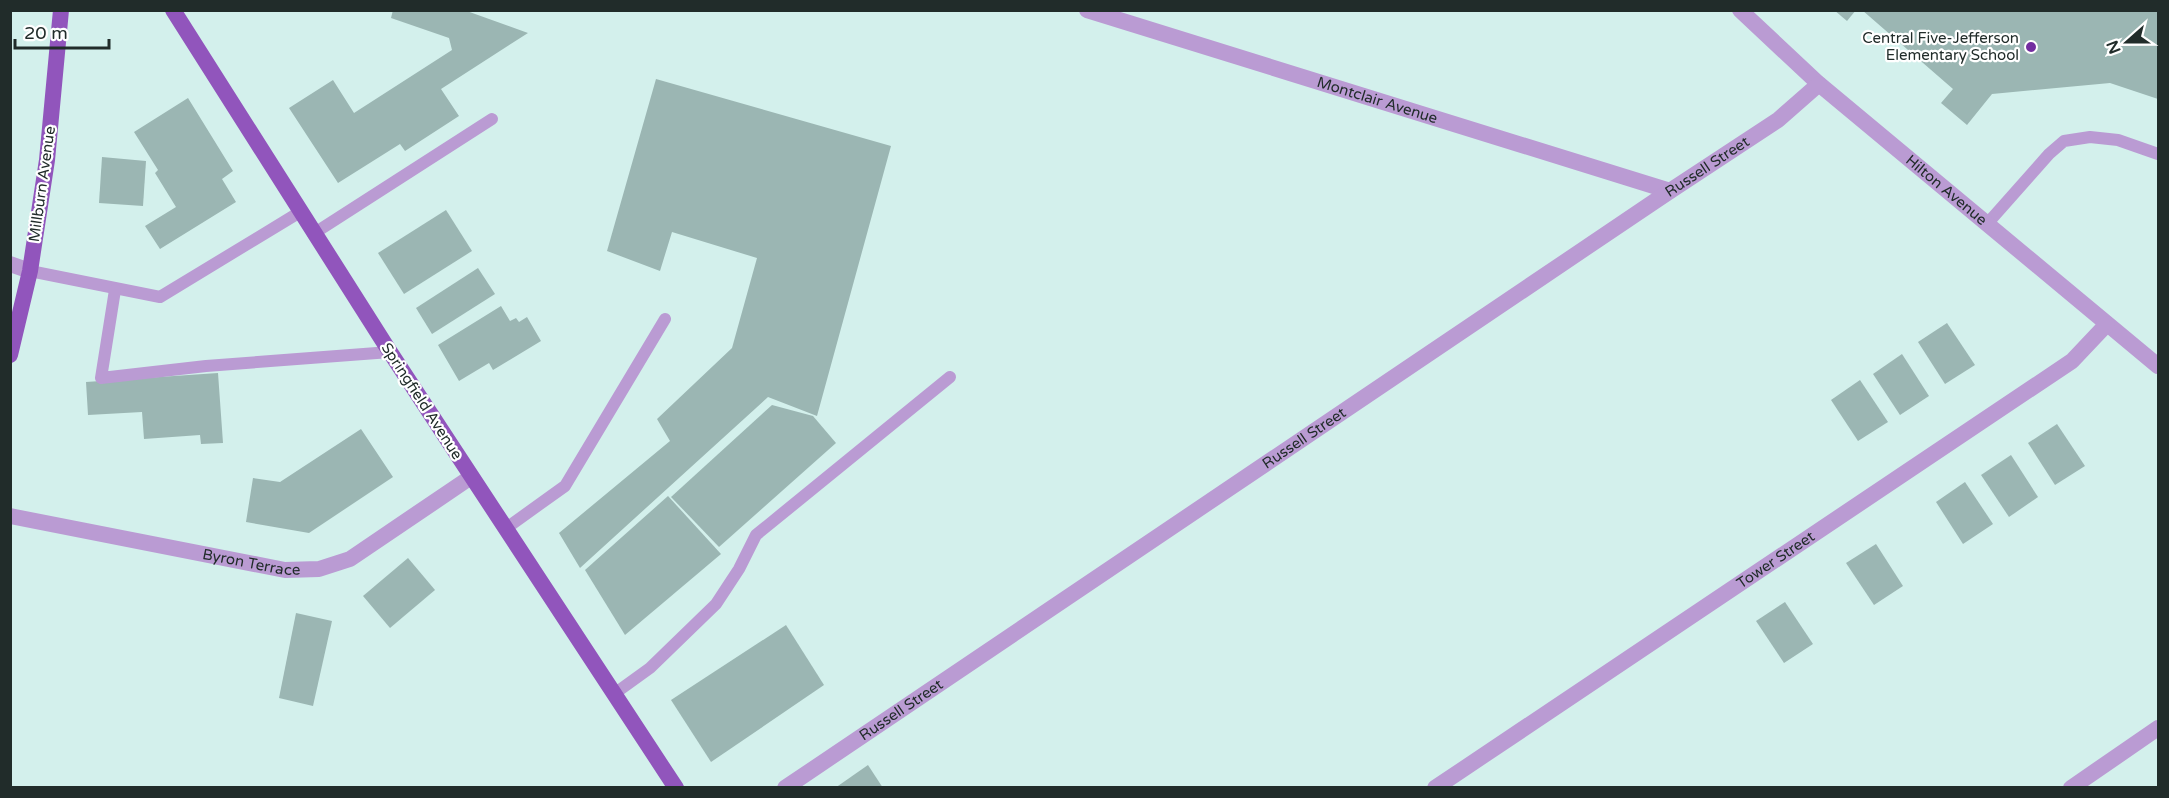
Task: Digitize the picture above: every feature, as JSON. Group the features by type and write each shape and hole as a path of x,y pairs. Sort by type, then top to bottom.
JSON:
{"main road":[{"name":"Millburn Avenue","path":"10,355 30,271 47,160 61,10"},
{"name":"Springfield Avenue","path":"173,10 313,234 676,788"}],"street":[{"name":"Montclair Avenue","path":"1087,10 1670,190"},
{"name":"Hilton Avenue","path":"1740,10 1819,84 2158,366"},
{"name":"Russell Street","path":"785,788 1670,190 1778,120 1819,84"},
{"path":"10,264 30,271"},
{"name":"Tower Street","path":"1435,788 2072,361 2107,324"},
{"name":"Byron Terrace","path":"10,516 285,570 319,569 350,559 471,477"},
{"path":"2071,788 2158,729"}],"lane":[{"path":"313,234 492,119"},
{"path":"1987,224 2049,154 2064,141 2090,137 2118,140 2158,154"},
{"path":"30,271 115,290 160,297 300,212"},
{"path":"115,290 101,378 206,366 390,352"},
{"path":"505,529 565,486 665,318"},
{"path":"614,694 650,668 716,604 739,569 756,535 950,377"}],"building":[{"path":"393,10 464,10 528,33 441,89 459,116 405,151 400,144 338,183 289,108 333,80 354,113 452,50 449,38 391,18"},
{"name":"Central Five-Jefferson Elementary School","path":"1834,10 1856,10 1847,21"},
{"name":"Central Five-Jefferson Elementary School","path":"1862,10 2158,10 2158,99 2110,83 1992,94 1967,125 1941,103 1953,89"},
{"path":"656,79 891,146 817,416 768,397 580,568 559,533 670,441 657,419 732,348 757,258 672,232 660,271 607,251"},
{"path":"188,98 233,171 222,179 236,202 160,249 145,226 176,207 155,173 158,170 134,132"},
{"path":"102,157 146,161 143,206 99,203"},
{"path":"446,210 472,251 404,294 378,253"},
{"path":"478,268 495,294 432,334 416,308"},
{"path":"501,306 510,321 516,318 519,322 527,317 541,341 493,370 489,363 459,381 438,345"},
{"path":"1947,323 1975,365 1945,384 1918,342"},
{"path":"1902,354 1929,396 1900,415 1873,374"},
{"path":"218,373 223,443 201,444 200,435 144,439 142,412 88,415 86,382"},
{"path":"1860,380 1888,422 1858,441 1831,400"},
{"path":"772,405 813,416 836,443 719,547 671,497"},
{"path":"2057,424 2085,466 2055,485 2028,443"},
{"path":"361,429 393,477 309,533 246,522 253,478 280,482"},
{"path":"2011,455 2038,497 2009,517 1981,475"},
{"path":"1965,482 1993,524 1963,544 1936,502"},
{"path":"668,496 721,554 625,635 585,570"},
{"path":"1876,544 1903,586 1874,605 1846,563"},
{"path":"408,558 435,590 390,628 363,596"},
{"path":"1785,602 1813,644 1784,663 1756,621"},
{"path":"296,613 332,621 313,706 279,698"},
{"path":"786,625 824,685 711,762 671,700"},
{"path":"868,765 883,788 835,788"}],"place":[{"name":"Central Five-Jefferson Elementary School","path":"2031,47"}]}
